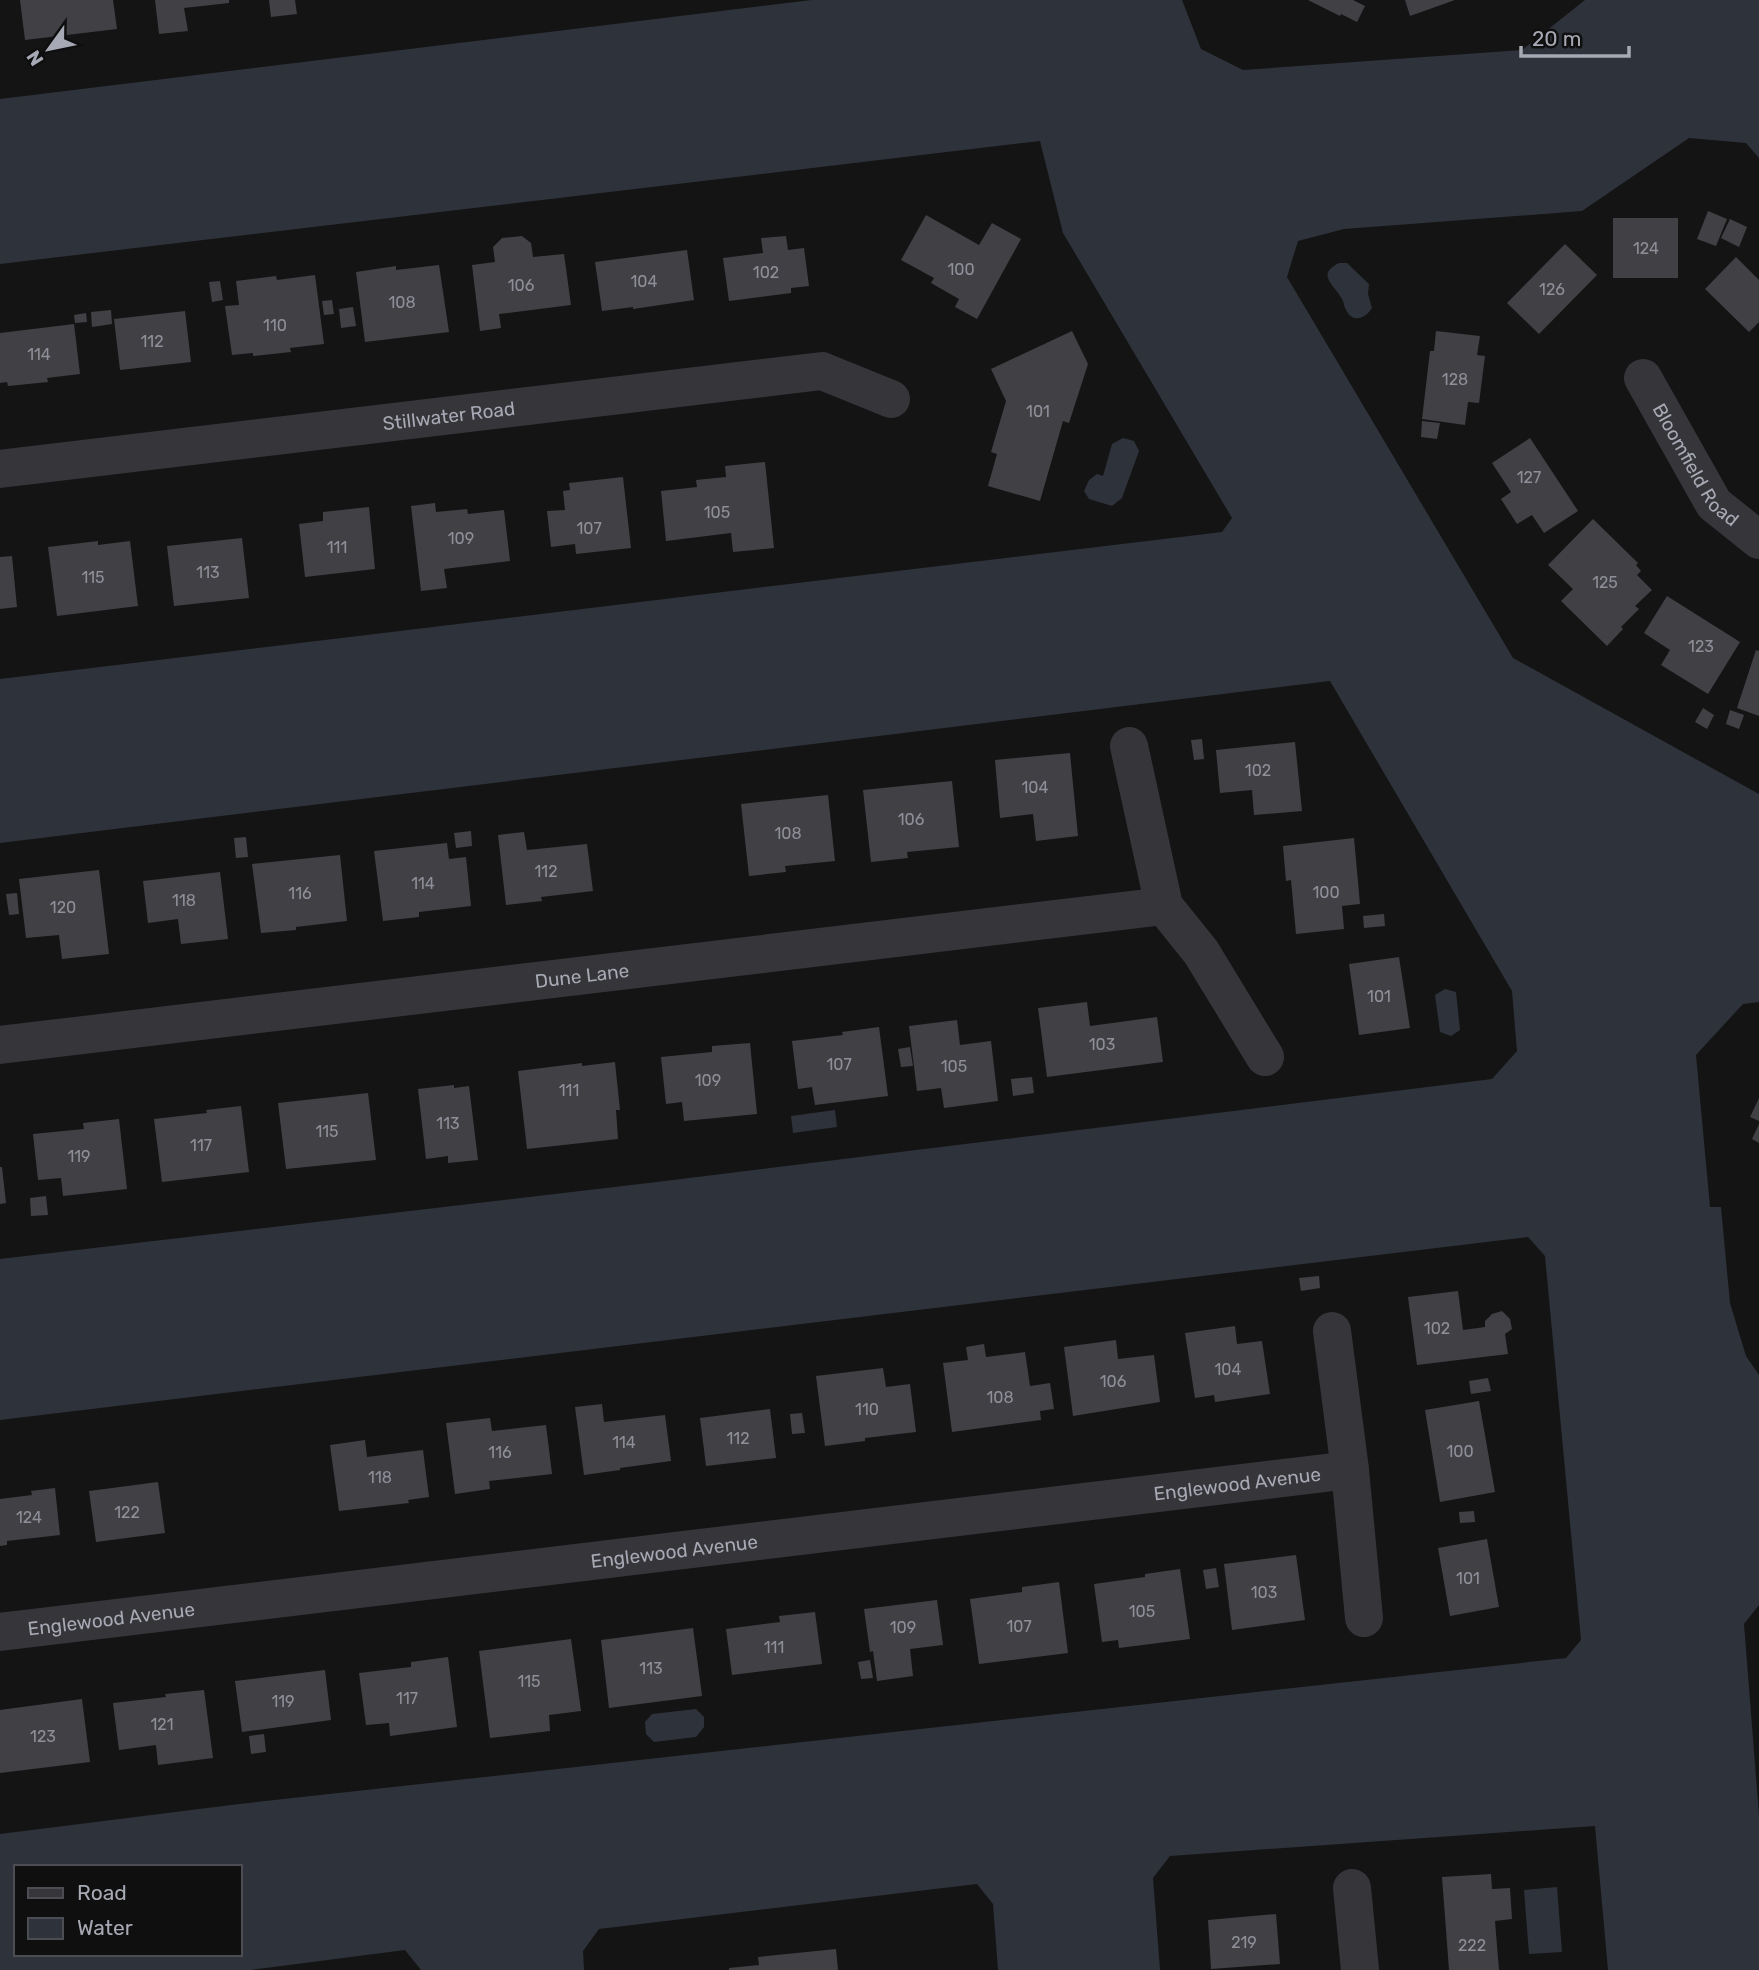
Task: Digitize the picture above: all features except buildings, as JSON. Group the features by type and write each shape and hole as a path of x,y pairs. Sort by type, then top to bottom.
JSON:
{"street":[{"name":"Stillwater Road","path":"0,469 822,371 891,398"},
{"name":"Bloomfield Road","path":"1643,378 1714,504 1759,540"},
{"path":"1129,746 1164,906 1201,952 1265,1057"},
{"name":"Dune Lane","path":"0,1045 1164,906"},
{"path":"1332,1331 1350,1470 1364,1618"},
{"name":"Englewood Avenue","path":"0,1632 1350,1470"},
{"path":"1352,1888 1360,1970"}],"water":[{"path":"812,0 1182,0 1201,49 1243,70 1522,50 1585,0 1759,0 1759,158 1746,143 1689,138 1582,211 1344,229 1298,241 1287,277 1513,658 1759,794 1759,1002 1743,1004 1696,1055 1710,1207 1721,1207 1730,1303 1746,1356 1759,1375 1759,1605 1744,1624 1759,1815 1759,1970 1608,1970 1595,1826 1170,1856 1153,1878 1160,1970 998,1970 993,1904 977,1884 599,1929 583,1951 584,1970 421,1970 405,1950 251,1970 0,1970 0,1834 239,1804 1566,1658 1581,1640 1545,1256 1528,1237 0,1420 0,1259 657,1182 1492,1079 1517,1051 1512,991 1330,681 0,843 0,679 1222,532 1232,518 1063,233 1040,141 0,264 0,99"},
{"path":"1339,263 1347,263 1369,284 1368,294 1372,308 1363,317 1356,318 1349,314 1329,280 1328,272"},
{"path":"1123,438 1134,441 1139,451 1122,498 1112,506 1089,499 1084,491 1089,480 1097,474 1103,476 1112,444"},
{"path":"1445,989 1456,992 1460,1030 1451,1036 1440,1032 1435,995"},
{"path":"835,1110 837,1127 793,1133 791,1116"},
{"path":"696,1709 704,1717 704,1727 696,1737 654,1742 646,1734 645,1722 652,1714"},
{"path":"1557,1887 1562,1952 1529,1954 1524,1890"}]}
